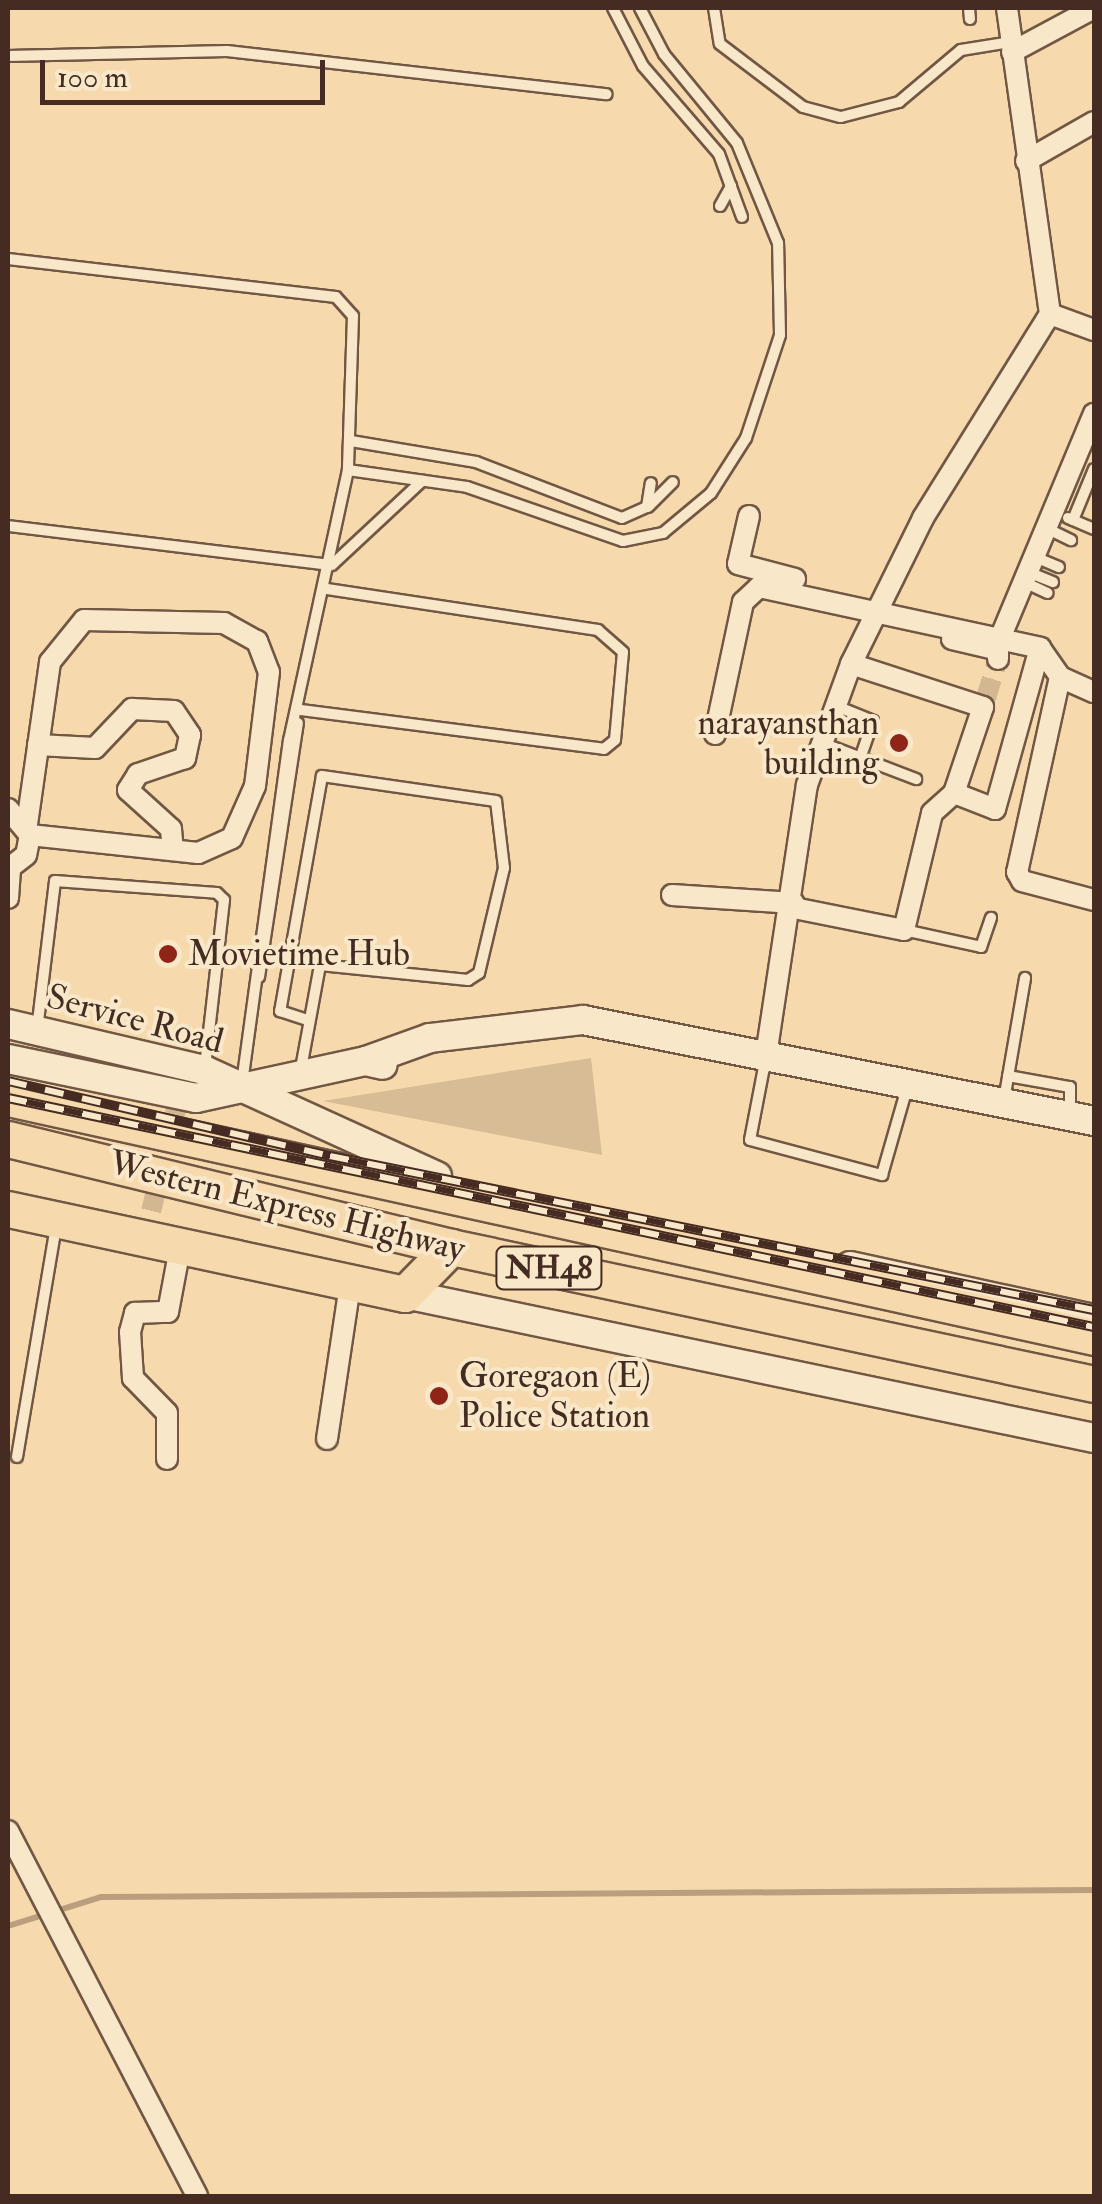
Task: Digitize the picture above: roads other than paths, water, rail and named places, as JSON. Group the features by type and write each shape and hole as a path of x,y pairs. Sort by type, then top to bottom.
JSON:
{"highway":[{"name":"Western Express Highway","path":"8,1098 1094,1337"},
{"name":"Western Express Highway","path":"8,1139 450,1247 1094,1384"},
{"path":"8,1210 350,1286 406,1294 450,1247"}],"main road":[{"name":"Service Road","path":"8,1024 204,1070 405,1168 1094,1319"},
{"path":"8,1060 196,1098 366,1060 379,1049 498,1035 640,1026 656,1038 765,1062 1082,1118"},
{"path":"1010,1108 1094,1136"},
{"path":"406,1294 1094,1438"}],"street":[{"path":"765,1062 794,905 808,785 851,664 877,608 1050,314 1007,8"},
{"path":"1012,47 1094,8"},
{"path":"1026,161 1094,122"},
{"path":"1050,314 1094,330"},
{"path":"988,637 1058,520 1090,440 1094,414"},
{"path":"749,516 738,564 778,582 1040,648 1060,677 1094,692"},
{"path":"714,734 743,602 759,587 804,581"},
{"path":"8,810 28,829 172,850 213,848 248,811 268,672 243,630 84,620 50,662 38,746 28,829 26,855 9,869 8,898"},
{"path":"952,640 988,637"},
{"path":"988,637 999,650 998,659"},
{"path":"954,793 997,808 1040,648"},
{"path":"672,894 794,905 904,930 932,813 954,793 984,702 851,664"},
{"path":"1060,677 1017,872 1022,881 1094,900"},
{"path":"38,746 90,750 132,708 174,711 190,735 185,758 138,774 128,790 171,829 172,850"},
{"path":"168,1460 167,1413 133,1378 130,1332 135,1313 168,1312 180,1248"},
{"path":"327,1440 350,1286"},
{"path":"10,1840 197,2196"}],"lane":[{"path":"612,8 618,24 719,154 742,218"},
{"path":"714,8 720,44 803,107 841,117 899,102 961,50 1012,47"},
{"path":"348,470 423,480 623,541 663,533 712,492 762,398 785,286 778,243 737,143 641,10 618,24"},
{"path":"8,56 227,51 607,94"},
{"path":"719,154 737,143"},
{"path":"720,206 730,186"},
{"path":"8,259 347,302 356,331 348,470 299,716 241,1089"},
{"path":"351,441 460,458 622,518 648,507 673,482"},
{"path":"1058,520 1094,469"},
{"path":"332,565 397,494 423,480"},
{"path":"648,507 651,483"},
{"path":"524,508 535,485"},
{"path":"622,518 623,541"},
{"path":"1058,520 1094,529"},
{"path":"1058,520 1071,540"},
{"path":"8,526 332,565"},
{"path":"1029,570 1059,567"},
{"path":"1029,570 1050,587"},
{"path":"299,716 604,748 615,740 623,652 598,630 327,588"},
{"path":"836,706 873,720 860,758"},
{"path":"822,743 916,779"},
{"path":"300,1075 320,964 468,980 479,973 504,868 496,801 322,776 280,1011 307,1020"},
{"path":"37,1031 55,881 216,894 224,900 204,1070"},
{"path":"904,930 981,947 990,918"},
{"path":"1010,1108 1008,1076 1024,978"},
{"path":"765,1062 750,1140 882,1175 907,1088"},
{"path":"1008,1076 1070,1087 1082,1118"},
{"path":"18,1457 56,1220"}],"waterway":[{"path":"8,1926 101,1897 1094,1890"}],"tunnel":[{"path":"986,698 998,659"},
{"path":"144,1240 187,1065"}],"railway":[{"path":"8,1081 330,1156 1094,1310"},
{"path":"8,1098 1094,1327"}],"place":[{"name":"narayansthan building","path":"899,743"},
{"name":"Movietime Hub","path":"168,954"},
{"name":"Goregaon (E) Police Station","path":"439,1396"}]}
